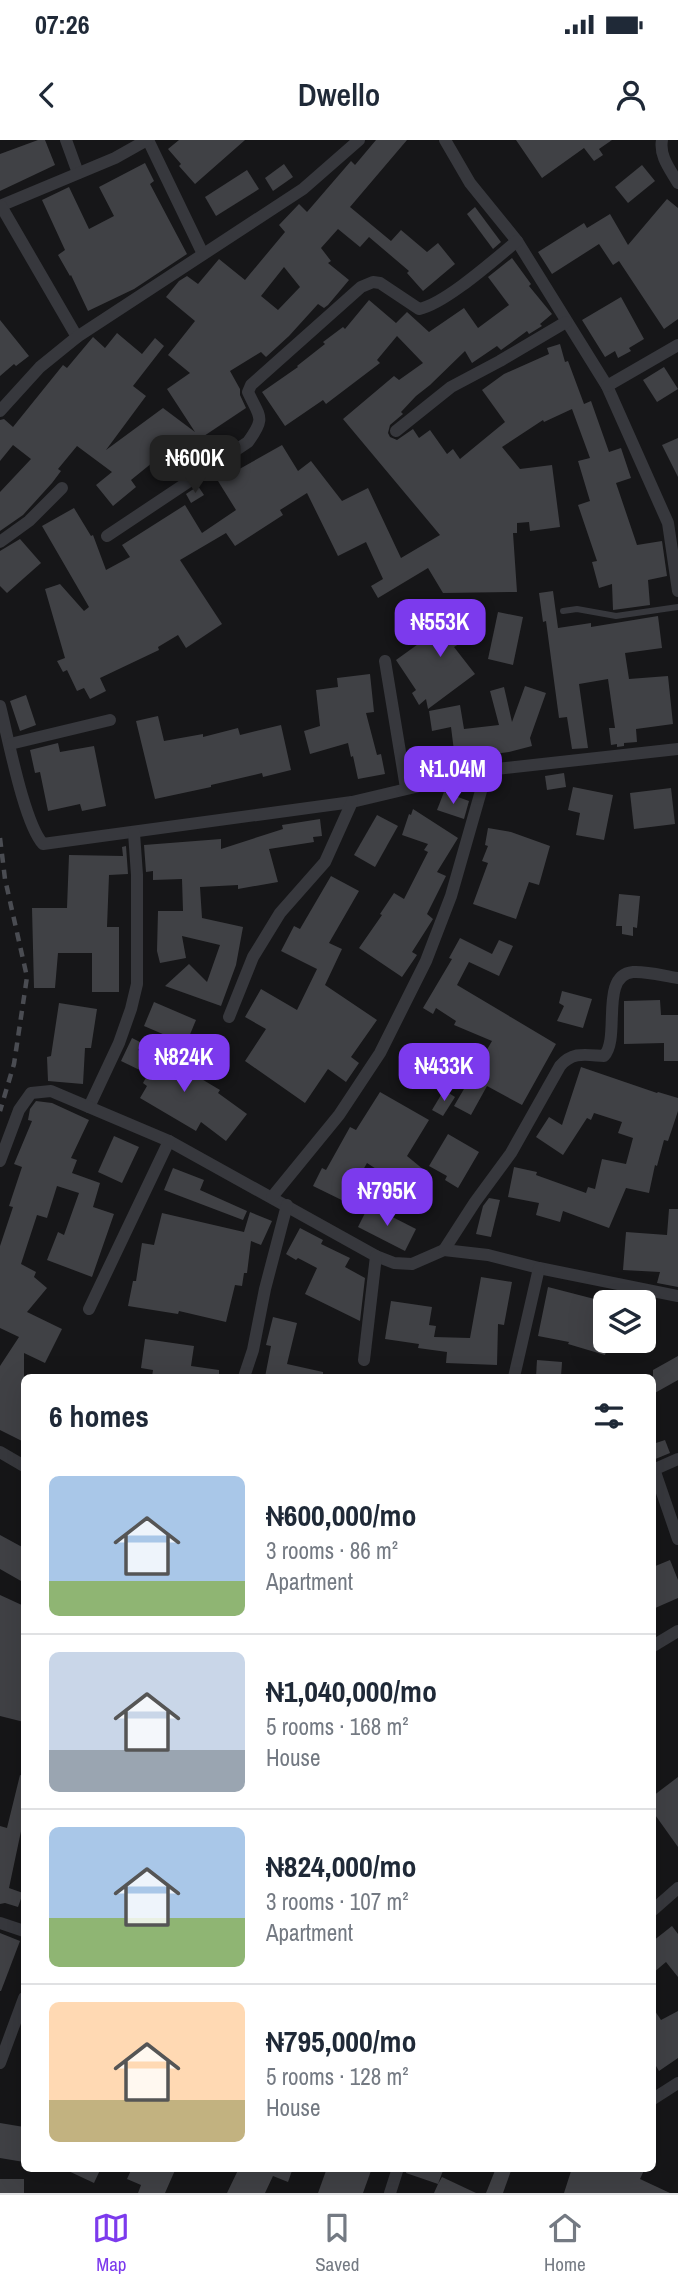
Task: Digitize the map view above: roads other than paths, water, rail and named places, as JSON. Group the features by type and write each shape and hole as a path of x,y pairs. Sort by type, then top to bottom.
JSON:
{"street":[{"path":"66,140 78,173"},
{"path":"77,337 1,206 115,158 148,140 203,254"},
{"path":"0,411 40,367 77,337 303,189 359,140"},
{"path":"662,140 660,149 678,183"},
{"path":"450,142 470,183 517,241 607,386 673,522 678,591"},
{"path":"107,536 248,442 261,419 248,392 251,385 361,287 373,282 380,284 419,309 429,307 517,241"},
{"path":"396,431 451,387 566,322"},
{"path":"607,386 678,345"},
{"path":"0,542 29,521 61,488"},
{"path":"386,661 406,788"},
{"path":"0,706 25,803 43,844 352,802 487,770 678,748"},
{"path":"10,744 110,720"},
{"path":"272,1197 339,1115 386,1041 426,961 451,896 487,770"},
{"path":"229,1017 253,957 286,905 325,862 352,802"},
{"path":"89,1107 119,1043 138,984 134,833"},
{"path":"444,1250 475,1202 512,1153 566,1058 575,1054 607,1054 611,1040 613,992 620,979 631,972 678,978"},
{"path":"0,1161 19,1110 31,1093 51,1091 169,1141 376,1256 394,1263 412,1264 444,1250 488,1255 678,1296"},
{"path":"89,1308 169,1141"},
{"path":"245,1374 287,1205"},
{"path":"364,1360 376,1256"},
{"path":"515,1374 539,1268"},
{"path":"0,1452 21,1464"},
{"path":"656,1468 678,1459"},
{"path":"656,1477 678,1539"},
{"path":"656,1644 678,1631"},
{"path":"656,1907 678,1888"},
{"path":"0,1923 21,1930"},
{"path":"0,2063 21,2006"},
{"path":"656,2097 678,2083"},
{"path":"390,2193 397,2172"}],"lane":[{"path":"563,611 577,609 616,616 678,607"}],"railway":[{"path":"0,838 5,879 27,977 14,1064 0,1111"}]}
